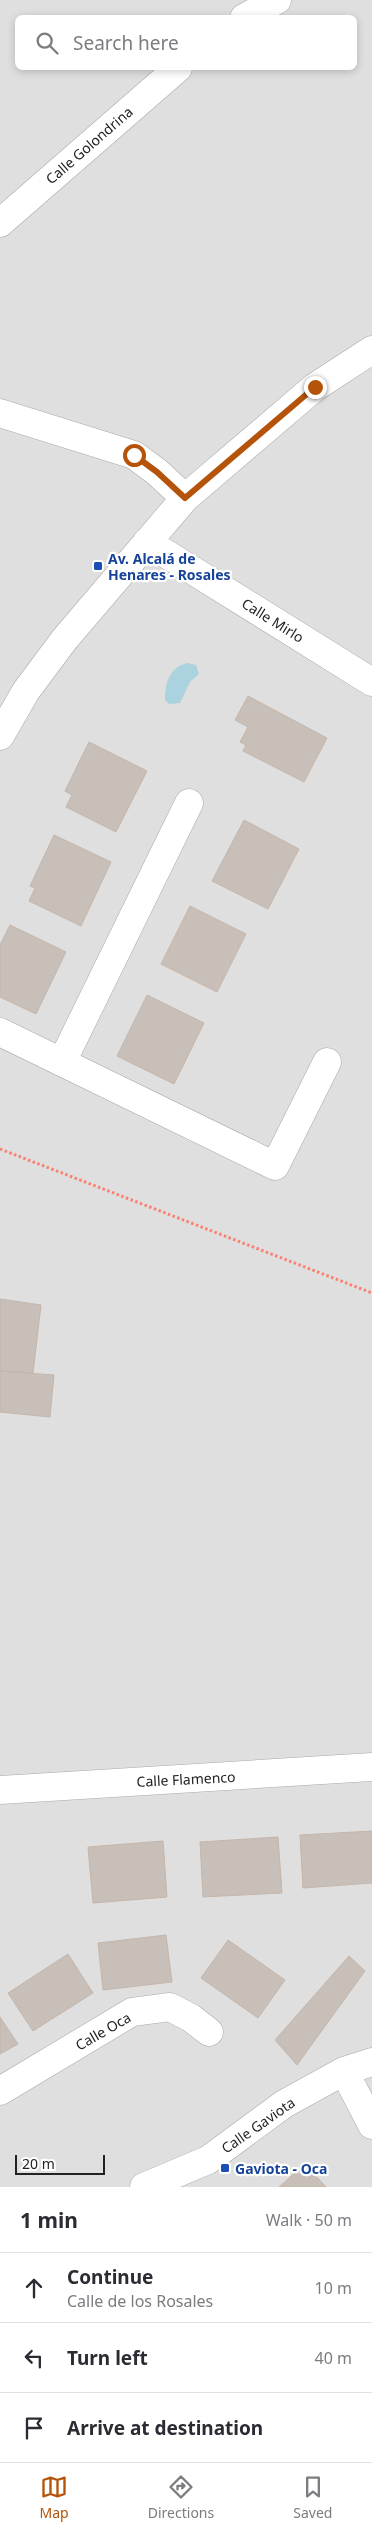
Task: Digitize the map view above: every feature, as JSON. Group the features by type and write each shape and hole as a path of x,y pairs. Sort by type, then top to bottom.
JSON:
{"street":[{"path":"250,15 277,0"},
{"name":"Calle Golondrina","path":"0,223 176,70"},
{"path":"0,736 26,691 64,640 185,498 315,387 372,350"},
{"path":"0,413 134,455 157,472 185,498"},
{"name":"Calle Mirlo","path":"147,542 372,682"},
{"path":"62,1062 189,803"},
{"path":"0,1032 275,1166 327,1062"},
{"name":"Calle Flamenco","path":"0,1790 372,1767"},
{"name":"Calle Oca","path":"0,2091 132,2012 170,2007 191,2018 209,2032"},
{"name":"Calle Gaviota","path":"144,2187 208,2160 284,2104 344,2071 372,2062"},
{"path":"344,2071 372,2125"}],"path":[{"path":"0,1148 372,1294"}],"shaded area":[{"path":"0,0 372,0 372,2187 0,2187"}],"water":[{"path":"187,663 196,665 199,674 190,682 180,703 169,704 165,700 169,677 176,668"}],"building":[{"path":"248,696 327,738 304,782 243,751 246,745 240,742 248,727 235,720"},
{"path":"89,742 147,771 116,832 66,807 72,795 65,791"},
{"path":"244,820 299,849 268,909 212,881"},
{"path":"54,835 111,862 81,926 29,901 35,888 30,886"},
{"path":"190,906 246,934 217,992 161,964"},
{"path":"10,925 66,952 36,1014 0,997 0,945"},
{"path":"147,995 204,1023 174,1084 117,1056"},
{"path":"0,1299 41,1305 33,1373 0,1371"},
{"path":"0,1371 54,1375 50,1417 0,1412"},
{"path":"372,1831 372,1883 303,1888 300,1835"},
{"path":"278,1837 282,1893 203,1897 200,1842"},
{"path":"163,1841 167,1897 93,1903 88,1847"},
{"path":"166,1935 172,1982 103,1990 98,1943"},
{"path":"228,1940 285,1980 258,2018 201,1978"},
{"path":"68,1954 93,1993 33,2031 8,1993"},
{"path":"349,1956 365,1971 297,2065 275,2040"},
{"path":"0,2017 18,2044 0,2054"},
{"path":"305,2164 326,2187 279,2187"}],"place":[{"name":"Av. Alcalá de Henares - Rosales","path":"98,566"},
{"name":"Gaviota - Oca","path":"225,2168"}],"route":[{"path":"134,455 157,472 185,498 315,387"}]}
